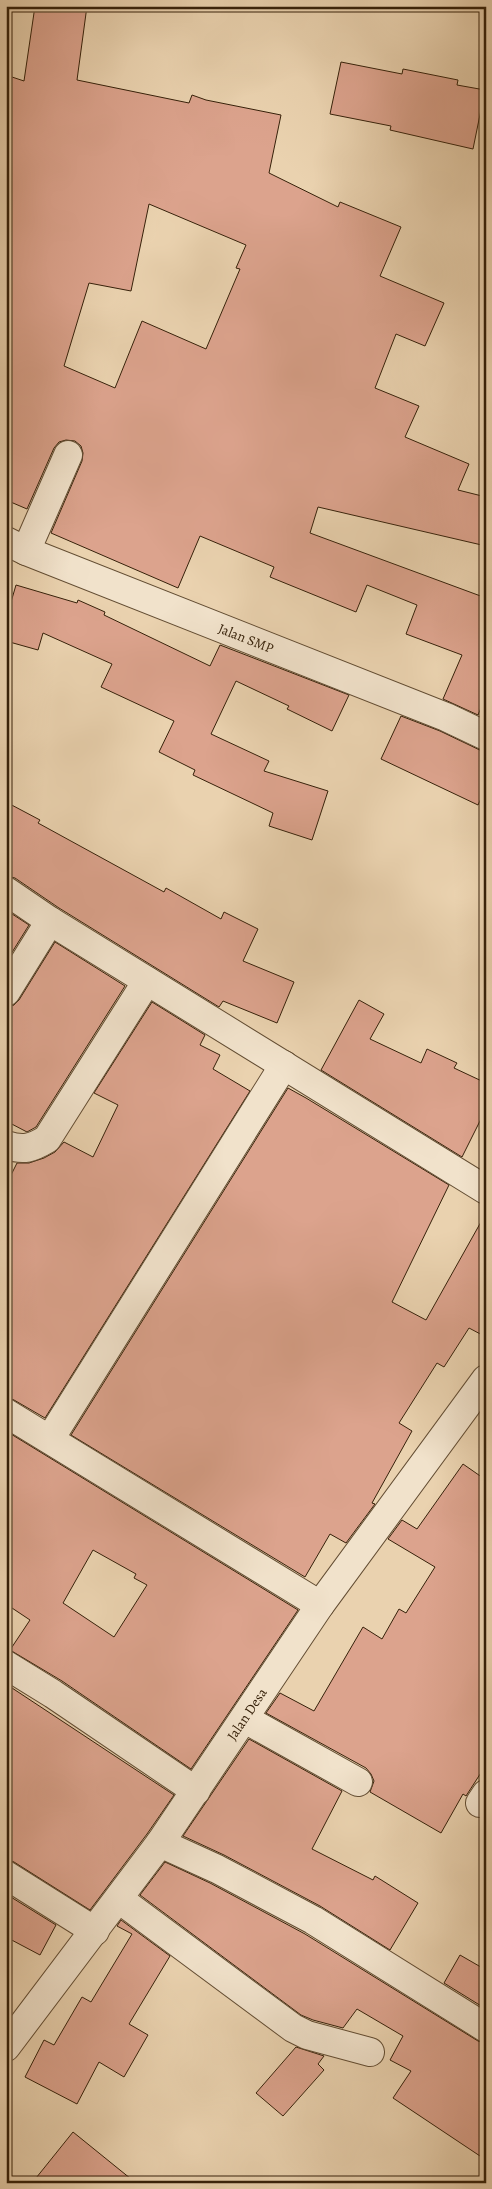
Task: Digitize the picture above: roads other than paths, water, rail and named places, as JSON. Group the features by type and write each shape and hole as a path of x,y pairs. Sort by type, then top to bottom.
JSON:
{"street":[{"path":"16,546 68,455"},
{"name":"Jalan SMP","path":"16,546 446,717 486,736"},
{"path":"6,891 50,921 486,1190"},
{"path":"6,992 50,921"},
{"path":"6,1145 15,1148 32,1148 47,1139 148,981"},
{"path":"50,1439 284,1065"},
{"name":"Jalan Desa","path":"6,2047 160,1844 320,1605 486,1379"},
{"path":"6,1413 320,1605"},
{"path":"6,1665 53,1694 196,1791"},
{"path":"244,1719 358,1782"},
{"path":"160,1844 217,1870 313,1920 486,2028"},
{"path":"6,1875 95,1931"},
{"path":"119,1899 293,2028 307,2035 370,2052"}]}
